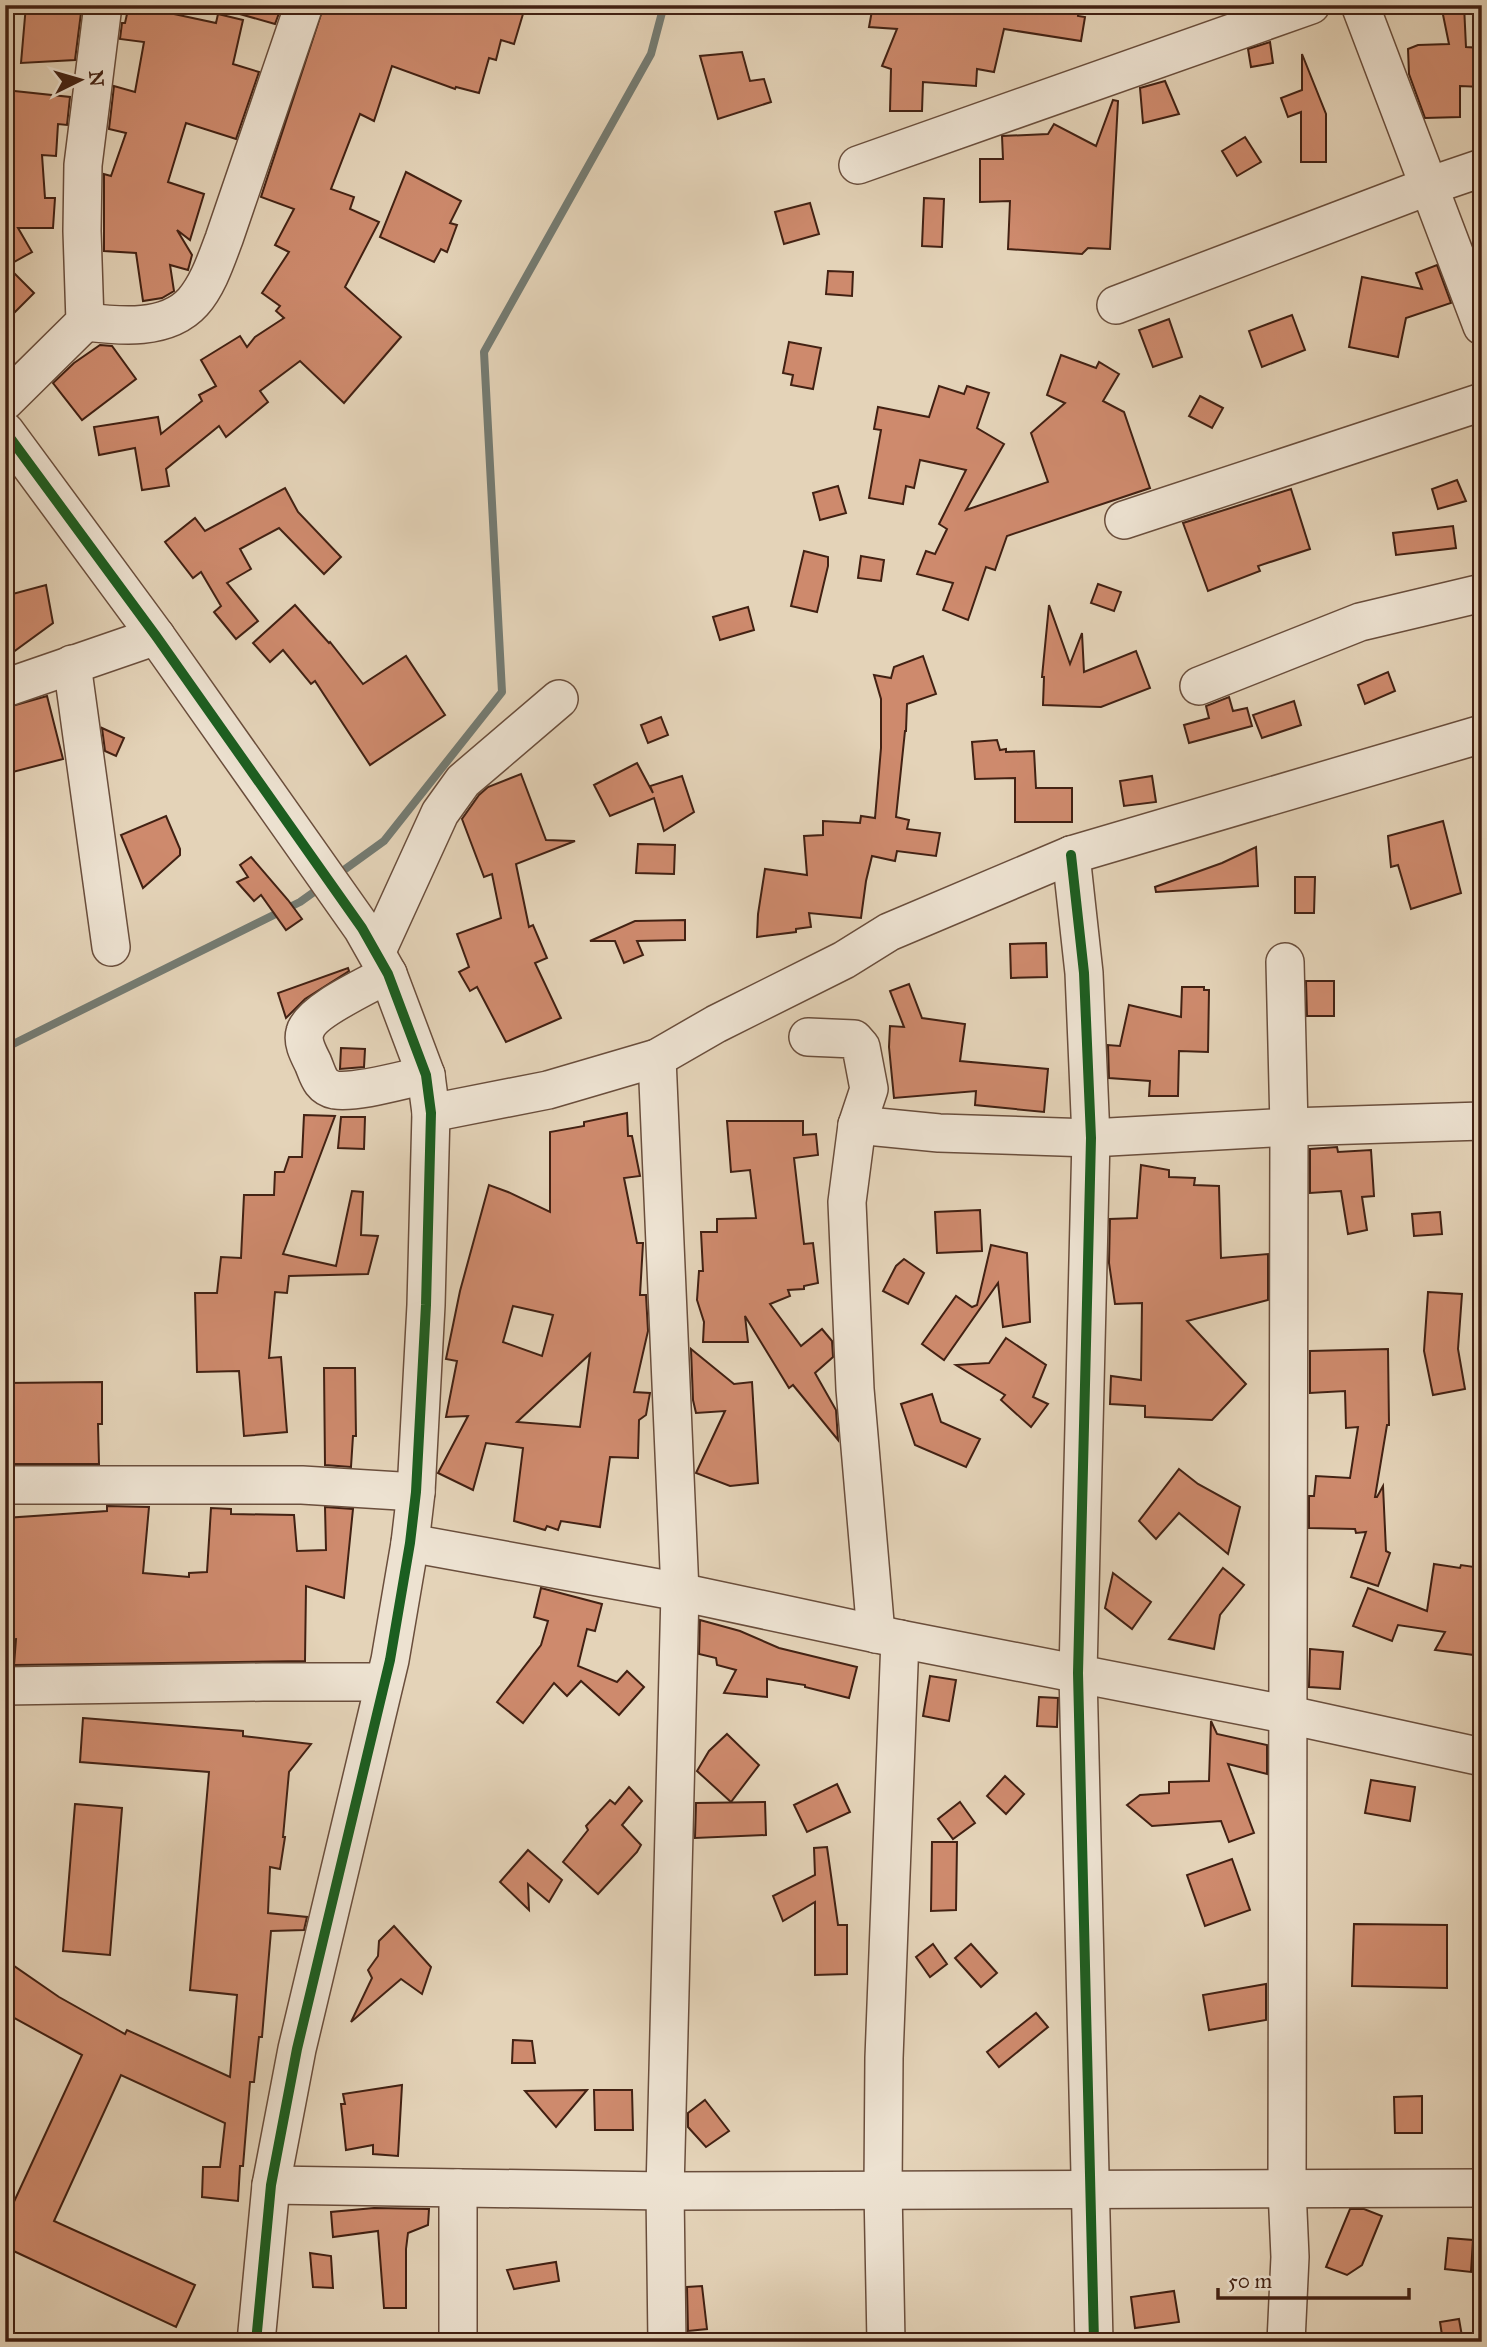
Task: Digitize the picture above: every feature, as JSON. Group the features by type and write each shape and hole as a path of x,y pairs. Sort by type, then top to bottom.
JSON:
{"street":[{"path":"85,323 83,165 103,5"},
{"path":"5,401 85,323 139,325 165,321 192,303 212,272 304,5"},
{"path":"858,164 1311,5"},
{"path":"1360,5 1482,326"},
{"path":"1116,305 1482,168"},
{"path":"1124,520 1482,402"},
{"path":"5,431 18,467 156,636 301,839 383,963 426,1075 431,1113 426,1305 416,1492 410,1543 384,1682 297,2049 271,2185 256,2342"},
{"path":"1199,686 1360,622 1482,593"},
{"path":"5,688 156,636"},
{"path":"72,664 111,947"},
{"path":"426,1075 345,1091 331,1089 321,1084 305,1045 304,1034 309,1021 336,1003 383,963 440,813 463,781 559,699"},
{"path":"431,1113 548,1090 657,1058 716,1024 844,960 889,932 1071,855 1482,734"},
{"path":"1071,855 1084,973 1091,1138 1078,1673 1094,2342"},
{"path":"1285,962 1289,1127 1287,2189 1290,2257 1286,2342"},
{"path":"808,1037 854,1039 861,1047 869,1089 857,1125 847,1202 855,1389 888,1637 883,2189 886,2342"},
{"path":"657,1058 680,1592 665,2190 667,2342"},
{"path":"857,1125 939,1133 1091,1138 1289,1127 1482,1121"},
{"path":"5,1485 302,1485 416,1492"},
{"path":"410,1543 680,1592 888,1637 1289,1715 1482,1757"},
{"path":"5,1686 384,1682"},
{"path":"271,2185 665,2190 1482,2188"},
{"path":"458,2188 458,2342"}],"building":[{"path":"26,5 82,5 75,60 21,63"},
{"path":"129,5 162,5 160,11 216,23 218,14 243,20 233,64 259,72 236,139 186,123 168,182 204,194 190,240 177,230 192,255 188,270 170,265 174,291 162,298 143,301 136,253 104,251 104,174 111,176 126,133 109,129 114,86 135,92 144,42 120,39 122,23 125,23"},
{"path":"229,5 282,5 275,24 229,11"},
{"path":"324,5 493,5 523,14 514,44 501,40 496,60 489,58 479,93 456,87 455,89 392,66 374,121 360,114 331,189 354,197 350,209 379,222 345,287 401,337 344,403 300,361 260,391 268,402 226,437 219,426 166,469 169,486 142,490 135,448 99,455 94,427 158,417 161,434 202,401 199,395 216,386 201,360 240,336 247,347 255,337 284,318 276,311 280,306 262,293 289,252 275,245 294,209 261,197"},
{"path":"873,5 1079,5 1078,16 1085,17 1081,41 1004,29 994,72 977,69 976,86 923,82 922,111 890,111 891,69 882,66 897,29 869,27"},
{"path":"1441,5 1464,5 1466,47 1482,48 1482,87 1460,86 1460,117 1425,118 1409,74 1408,49 1418,45 1449,44"},
{"path":"1270,42 1273,63 1251,67 1248,49"},
{"path":"742,52 750,81 764,79 771,102 718,119 700,56"},
{"path":"1302,54 1326,114 1326,162 1301,162 1301,112 1288,117 1281,98 1302,90"},
{"path":"1165,81 1179,114 1143,123 1140,88"},
{"path":"5,90 70,97 67,125 58,124 56,156 42,155 45,198 55,198 53,228 18,228 32,252 7,266 34,293 5,322"},
{"path":"1113,100 1118,101 1110,249 1088,248 1082,254 1008,249 1010,201 980,202 980,159 1003,159 1002,136 1048,134 1054,124 1096,146"},
{"path":"1245,137 1261,162 1237,176 1222,151"},
{"path":"406,172 461,201 450,223 457,225 447,252 441,249 434,262 380,237"},
{"path":"924,198 944,199 942,247 922,246"},
{"path":"810,203 819,234 784,244 775,212"},
{"path":"1437,265 1451,303 1406,318 1398,357 1349,347 1362,277 1422,289 1416,273"},
{"path":"828,271 853,272 852,296 826,294"},
{"path":"1292,315 1305,350 1262,367 1249,331"},
{"path":"1169,319 1182,357 1153,367 1139,330"},
{"path":"789,342 821,348 813,389 791,385 793,375 783,373"},
{"path":"100,345 112,346 136,379 82,420 53,383 74,363"},
{"path":"1061,355 1096,368 1099,362 1119,374 1103,401 1124,412 1150,488 1007,536 995,570 986,567 968,620 943,610 953,583 917,574 926,551 935,554 947,529 939,524 966,470 920,460 914,488 906,486 903,504 869,498 881,430 874,429 878,407 929,417 939,386 964,394 967,386 989,393 977,428 1004,444 966,510 1048,482 1031,433 1065,403 1047,395"},
{"path":"1200,396 1223,408 1212,428 1189,416"},
{"path":"1457,480 1466,501 1438,509 1432,489"},
{"path":"838,486 846,513 820,520 813,493"},
{"path":"285,488 298,512 341,557 324,574 279,528 240,549 251,569 227,583 258,621 236,639 214,612 221,606 201,572 193,578 165,542 195,518 205,531"},
{"path":"1291,489 1310,549 1258,566 1260,571 1208,591 1183,523"},
{"path":"1453,526 1456,548 1396,555 1393,533"},
{"path":"804,551 828,557 817,612 791,606"},
{"path":"861,556 884,560 881,581 858,578"},
{"path":"1098,584 1121,592 1114,611 1091,603"},
{"path":"46,585 53,623 5,658 5,596"},
{"path":"295,605 330,642 363,684 406,656 445,715 370,765 315,681 311,684 283,650 270,662 253,643"},
{"path":"1049,605 1070,664 1082,633 1084,672 1136,651 1150,688 1101,707 1043,705 1042,677"},
{"path":"748,607 754,630 720,640 713,617"},
{"path":"923,656 936,694 907,704 896,817 909,820 907,829 940,833 936,856 897,851 895,861 872,856 861,918 809,913 811,927 796,929 796,932 757,937 765,869 807,875 804,836 823,835 823,821 860,823 861,816 875,818 881,748 881,699 874,675 891,678 894,667"},
{"path":"1388,672 1395,691 1365,704 1358,685"},
{"path":"47,696 63,759 5,774 5,708"},
{"path":"1229,697 1233,711 1247,708 1252,726 1189,743 1184,725 1209,718 1206,706"},
{"path":"1294,701 1301,725 1262,738 1253,715"},
{"path":"661,717 668,735 648,743 641,725"},
{"path":"102,728 124,738 116,756 105,751"},
{"path":"997,740 1000,750 1006,749 1006,752 1034,751 1036,788 1072,788 1072,822 1015,822 1015,778 975,779 972,742"},
{"path":"637,763 653,793 650,786 682,776 694,812 664,831 654,798 610,816 594,785"},
{"path":"521,774 546,840 575,841 516,864 529,927 533,925 547,958 535,963 561,1018 506,1042 477,987 470,991 459,972 469,967 457,934 501,918 492,874 484,877 462,819 488,787"},
{"path":"1152,776 1156,802 1124,806 1120,781"},
{"path":"166,816 180,855 143,888 121,835"},
{"path":"1443,821 1461,893 1411,909 1398,865 1391,867 1388,836"},
{"path":"638,844 675,845 674,874 636,873"},
{"path":"1256,847 1258,886 1156,892 1155,887 1222,863"},
{"path":"251,857 302,919 286,930 261,895 254,901 237,882 248,877 240,865"},
{"path":"1295,877 1315,877 1314,913 1295,913"},
{"path":"685,920 685,940 637,941 643,955 624,963 615,941 590,941 635,921"},
{"path":"1046,943 1047,977 1011,978 1010,944"},
{"path":"348,968 349,971 305,999 286,1018 278,993"},
{"path":"1306,981 1334,981 1334,1016 1307,1016"},
{"path":"909,984 922,1018 965,1024 960,1061 1048,1069 1044,1112 975,1105 976,1091 894,1098 889,1047 890,1026 904,1027 890,991"},
{"path":"1182,987 1204,987 1204,990 1209,990 1208,1052 1179,1051 1178,1096 1149,1096 1150,1081 1109,1078 1108,1045 1120,1046 1129,1005 1181,1017"},
{"path":"341,1048 365,1049 364,1067 340,1069"},
{"path":"627,1113 628,1136 632,1136 640,1176 624,1178 637,1243 643,1243 640,1295 646,1295 648,1331 634,1392 650,1393 646,1415 639,1420 638,1458 610,1457 600,1527 561,1521 558,1530 547,1526 545,1530 514,1521 523,1448 486,1443 473,1490 438,1473 468,1416 446,1417 457,1361 446,1359 460,1291 489,1185 550,1212 550,1132 584,1126 584,1122","holes":["513,1306 553,1315 542,1356 503,1342","590,1354 580,1427 517,1422"]},
{"path":"304,1115 335,1116 283,1254 336,1266 352,1191 363,1192 361,1235 378,1236 368,1274 289,1276 287,1293 275,1292 269,1358 281,1357 287,1432 244,1436 239,1371 197,1372 195,1293 217,1293 221,1257 241,1258 244,1195 274,1195 275,1172 284,1172 289,1157 302,1157"},
{"path":"341,1117 365,1117 364,1149 338,1148"},
{"path":"727,1121 803,1121 803,1135 816,1134 818,1155 794,1158 804,1244 813,1243 818,1283 804,1286 804,1289 788,1290 790,1296 770,1304 801,1346 822,1329 832,1341 833,1357 815,1373 836,1410 838,1440 793,1385 789,1388 745,1316 748,1342 703,1342 704,1322 697,1300 699,1271 703,1271 701,1232 717,1232 717,1219 756,1218 750,1170 731,1172"},
{"path":"1337,1147 1338,1152 1371,1150 1374,1196 1362,1197 1367,1230 1348,1234 1341,1191 1310,1193 1310,1149"},
{"path":"1141,1165 1169,1170 1169,1177 1195,1178 1194,1185 1219,1186 1221,1258 1268,1254 1268,1300 1187,1321 1246,1384 1212,1420 1145,1417 1145,1406 1110,1404 1111,1376 1141,1380 1142,1303 1115,1304 1109,1263 1110,1219 1137,1218"},
{"path":"980,1210 982,1251 937,1253 935,1212"},
{"path":"1440,1212 1442,1234 1414,1236 1412,1214"},
{"path":"991,1245 1027,1253 1030,1322 1003,1327 998,1283 944,1360 922,1344 956,1296 972,1307 977,1305"},
{"path":"904,1259 924,1273 908,1304 883,1291 896,1266"},
{"path":"1428,1292 1462,1294 1458,1349 1465,1389 1433,1395 1424,1351"},
{"path":"1006,1338 1046,1365 1033,1397 1048,1404 1031,1427 1001,1400 1005,1395 956,1365 989,1363"},
{"path":"691,1349 734,1384 752,1382 758,1483 730,1486 696,1473 725,1411 696,1413"},
{"path":"1388,1349 1389,1425 1375,1497 1383,1486 1386,1551 1390,1553 1378,1586 1351,1577 1366,1532 1356,1533 1355,1529 1309,1528 1309,1496 1314,1496 1316,1476 1350,1478 1358,1427 1346,1428 1345,1391 1310,1393 1310,1351"},
{"path":"324,1368 355,1368 356,1436 353,1436 351,1467 325,1465"},
{"path":"102,1382 102,1424 98,1424 99,1464 5,1464 5,1383"},
{"path":"932,1394 941,1422 980,1439 966,1467 915,1445 901,1404"},
{"path":"1179,1469 1198,1484 1240,1507 1228,1554 1179,1513 1156,1539 1139,1521"},
{"path":"107,1506 149,1507 143,1573 189,1577 189,1573 207,1572 211,1508 231,1509 231,1514 294,1515 297,1551 326,1550 325,1507 353,1509 344,1598 306,1586 305,1661 14,1665 16,1639 5,1640 5,1578 10,1578 5,1518 107,1511"},
{"path":"1434,1564 1481,1568 1477,1598 1482,1599 1482,1656 1435,1650 1445,1632 1398,1625 1392,1641 1353,1626 1368,1588 1427,1611"},
{"path":"1223,1568 1244,1585 1220,1615 1214,1649 1169,1639"},
{"path":"1113,1573 1151,1602 1132,1629 1105,1608"},
{"path":"541,1588 602,1604 595,1631 587,1629 578,1666 617,1682 627,1671 644,1687 619,1715 581,1681 567,1696 554,1683 523,1723 497,1702 541,1645 548,1621 534,1617"},
{"path":"700,1620 740,1631 779,1648 857,1667 849,1698 805,1685 767,1679 767,1697 724,1693 736,1670 717,1665 716,1658 699,1654"},
{"path":"1310,1649 1343,1652 1340,1689 1309,1687"},
{"path":"930,1676 956,1680 949,1721 923,1716"},
{"path":"1039,1697 1058,1698 1057,1727 1037,1726"},
{"path":"83,1718 243,1731 243,1736 311,1744 289,1772 285,1837 280,1869 270,1867 268,1913 307,1917 304,1930 271,1931 262,2037 259,2037 254,2082 250,2082 238,2201 202,2197 203,2167 220,2167 225,2123 121,2075 54,2221 195,2285 176,2327 5,2247 5,2204 12,2206 82,2055 5,2013 5,1979 14,1966 59,1997 125,2034 127,2030 230,2077 237,1995 190,1990 209,1772 80,1762"},
{"path":"1211,1721 1217,1734 1267,1745 1267,1774 1228,1764 1254,1833 1229,1842 1221,1821 1152,1826 1127,1805 1140,1795 1169,1793 1169,1782 1209,1781"},
{"path":"727,1734 759,1765 731,1802 697,1771 709,1751"},
{"path":"1005,1776 1024,1794 1006,1814 987,1796"},
{"path":"1371,1780 1415,1787 1410,1821 1365,1813"},
{"path":"837,1784 850,1812 807,1832 794,1805"},
{"path":"629,1787 642,1801 622,1825 641,1845 598,1894 563,1862 588,1830 586,1826 610,1800 615,1804"},
{"path":"765,1802 766,1835 695,1838 696,1803"},
{"path":"960,1802 975,1823 953,1839 938,1819"},
{"path":"75,1804 122,1808 110,1955 63,1951"},
{"path":"932,1842 957,1842 956,1910 931,1911"},
{"path":"827,1847 838,1925 847,1925 847,1974 815,1975 815,1902 783,1921 773,1896 815,1875 814,1848"},
{"path":"528,1850 562,1880 549,1902 528,1884 529,1910 500,1882"},
{"path":"1232,1859 1250,1910 1205,1926 1187,1875"},
{"path":"1354,1924 1447,1925 1447,1988 1352,1986"},
{"path":"394,1926 431,1967 422,1994 401,1979 351,2022 372,1978 368,1970 378,1956 379,1941"},
{"path":"933,1944 947,1964 930,1977 916,1957"},
{"path":"971,1944 997,1973 981,1987 955,1958"},
{"path":"1266,1984 1266,2020 1209,2030 1203,1995"},
{"path":"1036,2013 1048,2027 999,2067 987,2052"},
{"path":"513,2040 532,2041 535,2063 512,2063"},
{"path":"402,2085 398,2156 373,2154 373,2145 346,2150 341,2104 345,2104 343,2094"},
{"path":"587,2090 556,2127 525,2091"},
{"path":"594,2090 632,2090 633,2130 595,2130"},
{"path":"1422,2096 1422,2133 1395,2133 1394,2097"},
{"path":"705,2100 729,2131 706,2147 688,2127 688,2113"},
{"path":"374,2208 429,2209 428,2225 408,2233 406,2308 384,2308 378,2231 333,2237 331,2212"},
{"path":"1350,2209 1364,2209 1382,2216 1362,2265 1347,2275 1326,2267"},
{"path":"1448,2238 1473,2240 1471,2272 1445,2269"},
{"path":"310,2253 331,2256 333,2288 313,2287"},
{"path":"556,2262 559,2281 514,2289 507,2270"},
{"path":"702,2286 707,2329 688,2331 687,2287"},
{"path":"1174,2291 1179,2322 1135,2328 1131,2297"},
{"path":"1459,2319 1463,2342 1443,2342 1440,2322"}],"waterway":[{"path":"337,875 384,841 502,692 484,352 651,54 664,5"},
{"path":"5,1048 300,902 321,887"}],"cycle path":[{"path":"5,431 156,636 362,928 388,974 426,1075 431,1113 426,1305 416,1492 410,1543 390,1660 297,2049 271,2185 256,2342"},
{"path":"1071,855 1084,973 1091,1138 1078,1673 1094,2342"}]}
